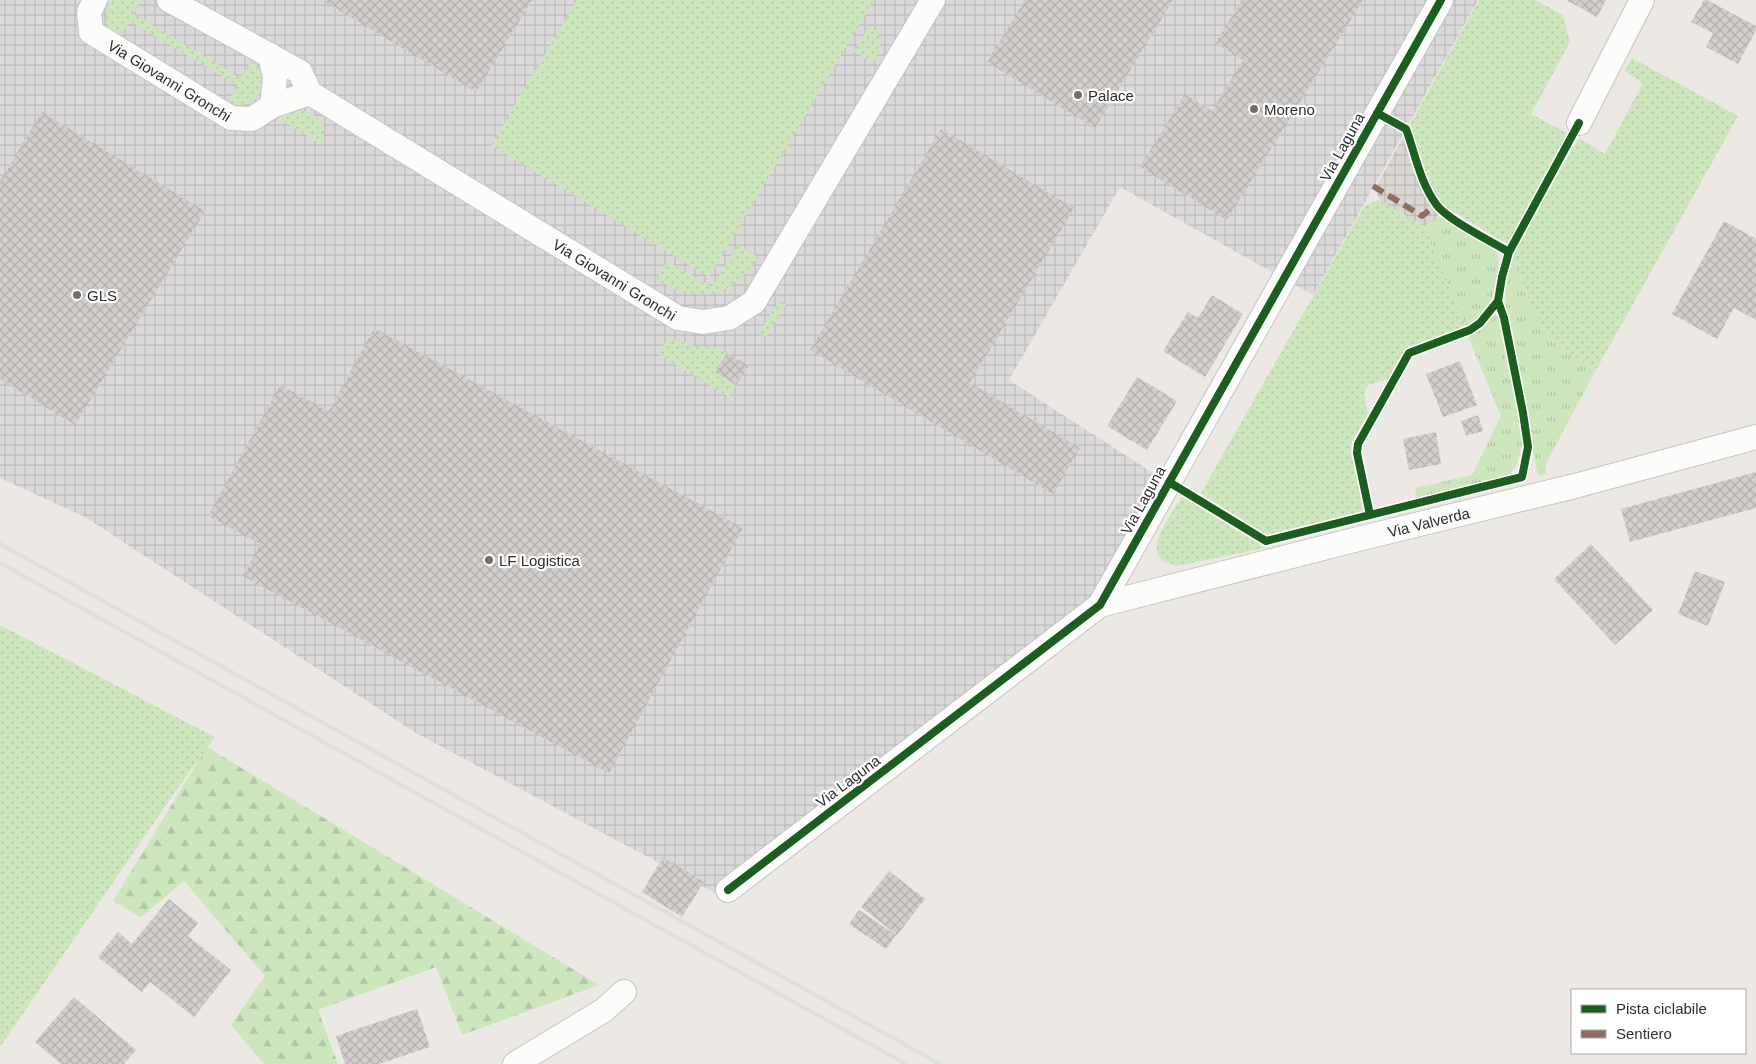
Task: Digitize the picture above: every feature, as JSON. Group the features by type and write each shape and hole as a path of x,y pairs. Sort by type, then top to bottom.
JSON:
{"street":[{"name":"Via Giovanni Gronchi","path":"95,0 89,12 91,32 231,118 252,118 272,106 310,93 678,318 703,322 729,318 754,302 933,0"},
{"path":"170,0 300,72 310,93"},
{"name":"Via Laguna","path":"728,890 1100,605 1441,0"},
{"path":"1579,123 1642,0"},
{"path":"270,55 275,77 272,106"},
{"name":"Via Valverda","path":"1100,605 1575,486 1756,437"},
{"path":"515,1064 604,1010 624,992"}],"shaded area":[{"path":"0,0 1478,0 1313,295 1120,187 1009,380 1156,475 1108,591 836,807 717,894 416,733 85,517 0,478"},
{"path":"1408,128 1431,183 1444,206 1437,217 1424,226 1379,200 1375,189"}],"green space":[{"path":"114,0 141,0 134,14 240,78 251,61 259,67 263,75 264,83 261,91 249,103 239,105 228,103 237,85 130,21 119,38 111,31 106,20 108,5"},
{"path":"577,0 874,0 709,277 491,145"},
{"path":"1479,0 1535,0 1563,15 1570,42 1531,114 1569,134 1509,245 1444,206 1431,183 1408,128"},
{"path":"869,26 880,38 880,48 873,63 854,51"},
{"path":"1632,58 1738,116 1595,372 1549,337 1530,305 1513,253 1579,138 1605,154 1643,83 1625,71"},
{"path":"299,110 312,114 321,121 324,131 321,144 278,118 284,114"},
{"path":"1379,200 1424,226 1465,326 1406,350 1388,379 1368,385 1364,393 1368,414 1351,443 1351,453 1365,512 1267,535 1201,493 1365,205"},
{"path":"1437,217 1445,218 1497,248 1499,267 1493,297 1483,314 1476,321 1465,326 1424,226"},
{"path":"738,245 758,257 736,282 713,294 700,295 686,292 656,279 667,261 712,287"},
{"path":"1513,253 1530,305 1549,337 1595,372 1545,465 1546,474 1538,476 1506,306 1504,284"},
{"path":"779,300 786,304 766,337 759,334"},
{"path":"1496,315 1500,317 1523,440 1517,464 1509,477 1417,498 1415,488 1472,475 1501,416 1467,334"},
{"path":"668,338 695,346 716,348 727,353 715,372 736,385 729,397 658,354"},
{"path":"1182,497 1265,548 1177,566 1165,562 1158,555 1159,536"},
{"path":"0,625 215,737 175,792 0,1047"},
{"path":"207,747 599,985 462,1035 436,967 318,1010 338,1064 264,1064 231,1025 265,976 184,881 141,917 113,901"}],"building":[{"path":"326,0 532,0 476,92 325,2"},
{"name":"Palace","path":"1025,0 1173,0 1095,128 987,62"},
{"name":"Moreno","path":"1242,0 1363,0 1227,220 1140,167 1185,94 1212,111 1243,60 1215,43"},
{"path":"1566,0 1606,0 1597,17"},
{"path":"1704,0 1756,26 1756,30 1738,64 1706,47 1713,33 1691,22"},
{"name":"GLS","path":"42,112 205,211 75,425 0,379 0,181"},
{"path":"941,129 1074,208 970,383 1080,448 1053,494 810,350"},
{"path":"1724,221 1756,239 1756,320 1734,308 1717,339 1672,314"},
{"path":"1212,295 1243,314 1205,377 1163,351 1188,312 1198,318"},
{"name":"LF Logistica","path":"374,328 743,528 609,773 243,576 260,544 208,516 280,385 329,411"},
{"path":"727,353 749,366 736,385 715,372"},
{"path":"1460,361 1477,405 1443,417 1426,374"},
{"path":"1137,377 1177,401 1147,450 1107,426"},
{"path":"1478,415 1483,431 1466,436 1461,421"},
{"path":"1436,432 1441,464 1409,470 1403,439"},
{"path":"1756,472 1756,508 1630,542 1621,509"},
{"path":"1591,544 1653,610 1615,645 1554,579"},
{"path":"1695,571 1725,582 1708,626 1678,614"},
{"path":"663,857 704,882 682,917 642,892"},
{"path":"889,871 925,899 897,935 861,907"},
{"path":"169,899 198,923 188,936 231,970 194,1017 150,982 142,992 98,957 118,932 132,944"},
{"path":"859,910 896,935 886,949 849,924"},
{"path":"74,997 136,1050 124,1064 61,1064 35,1042"},
{"path":"417,1009 430,1047 379,1064 345,1064 336,1036"}],"railway":[{"path":"0,544 940,1064"},
{"path":"0,563 906,1064"}],"marked path":[{"path":"1373,186 1422,216 1436,205"}],"cycle path":[{"path":"728,890 1100,605 1441,0"},
{"path":"1377,113 1406,129 1426,186 1441,210 1459,223 1509,252"},
{"path":"1169,482 1266,541 1522,477 1528,447 1504,318 1498,301 1509,252 1579,123"},
{"path":"1370,515 1357,453 1358,444 1409,353 1470,330 1480,323 1498,301"}],"place":[{"name":"Palace","path":"1078,95"},
{"name":"Moreno","path":"1254,109"},
{"name":"GLS","path":"77,295"},
{"name":"LF Logistica","path":"489,560"}]}
